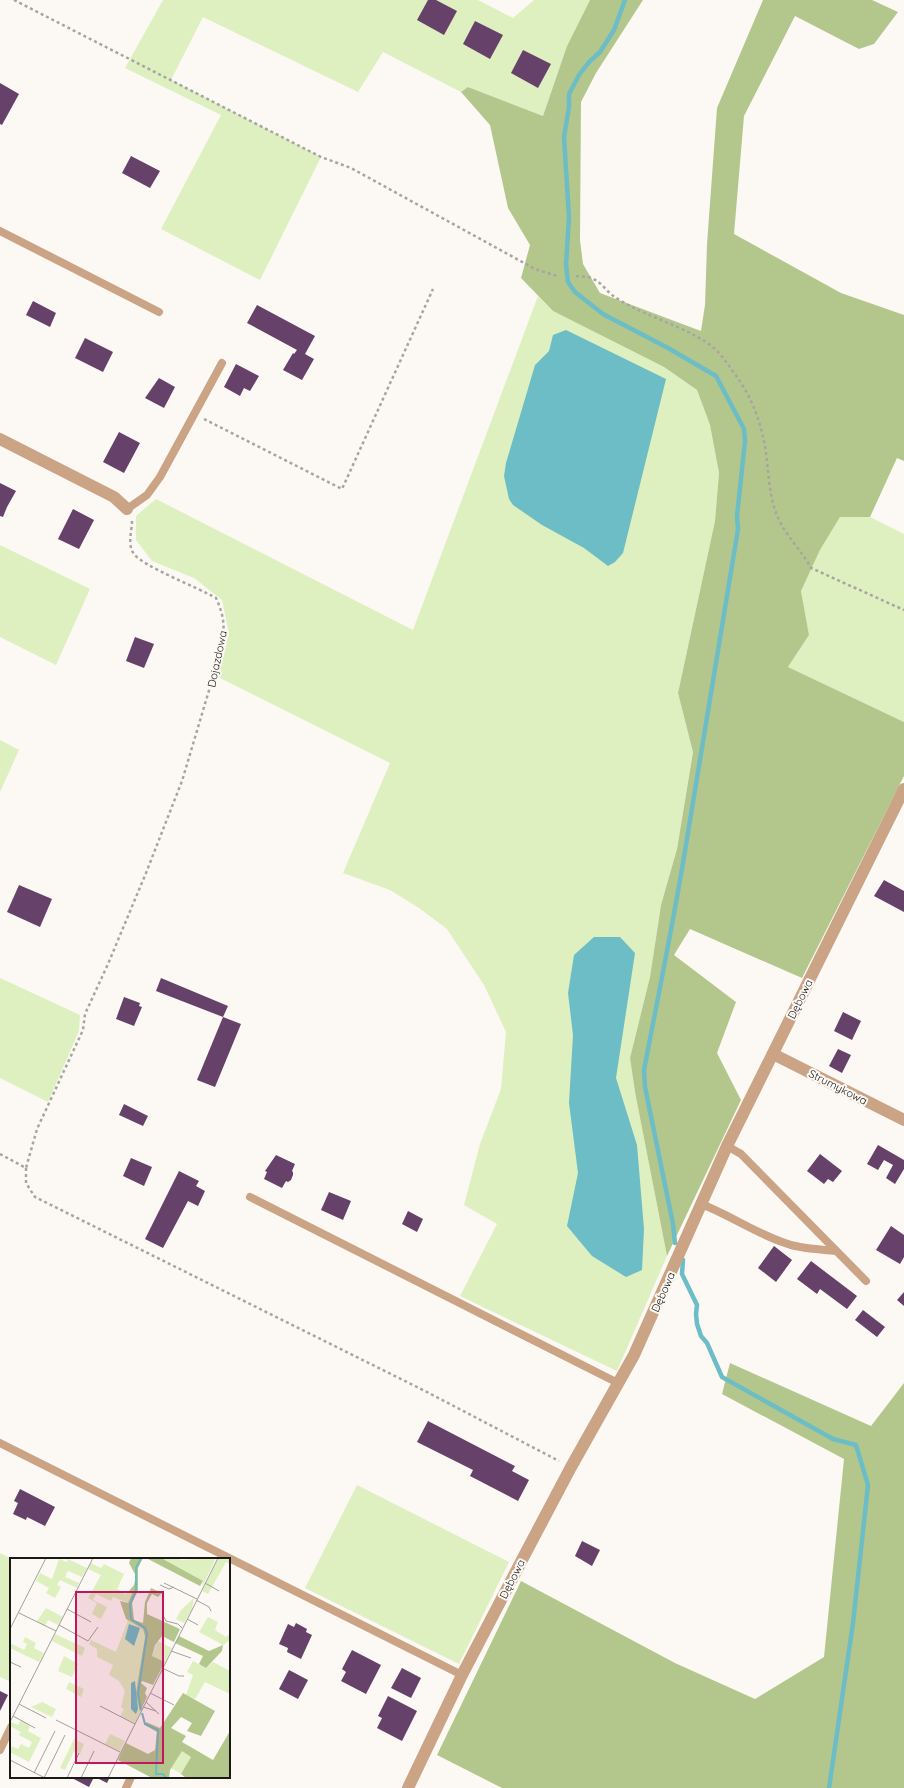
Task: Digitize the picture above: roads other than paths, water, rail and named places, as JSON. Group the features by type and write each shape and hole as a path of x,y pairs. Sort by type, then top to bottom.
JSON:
{"street":[{"path":"0,438 114,498 127,510"},
{"name":"Dębowa","path":"408,1788 462,1675 571,1467 634,1355 727,1146 903,794"},
{"name":"Strumykowa","path":"773,1054 904,1120"}],"lane":[{"path":"0,231 159,312"},
{"path":"127,510 147,495 160,477 222,363"},
{"path":"727,1146 741,1154 866,1281"},
{"path":"250,1196 618,1383"},
{"path":"702,1204 720,1211 755,1231 786,1244 836,1251"},
{"path":"0,1443 229,1558"},
{"path":"230,1558 462,1675"},
{"path":"0,1750 10,1729"},
{"path":"126,1788 131,1778"}],"water":[{"path":"566,330 666,379 623,553 615,562 608,566 584,548 542,525 513,505 509,499 504,476 506,463 535,365 549,351 553,335"},
{"path":"594,937 620,937 635,953 616,1078 637,1145 644,1229 642,1270 626,1277 592,1256 567,1226 578,1173 569,1103 573,1035 568,993 574,955"}],"waterway":[{"path":"625,0 614,30 600,52 589,62 579,75 569,94 569,107 564,137 569,218 566,264 568,282 575,292 603,314 668,348 716,376 744,429 745,441 737,516 738,529 732,569 680,878 644,1070 645,1087 673,1224 675,1243"},
{"path":"683,1260 682,1274 697,1305 697,1324 701,1336 707,1343 722,1377 833,1439 856,1445 868,1485 853,1623 829,1788"}]}
